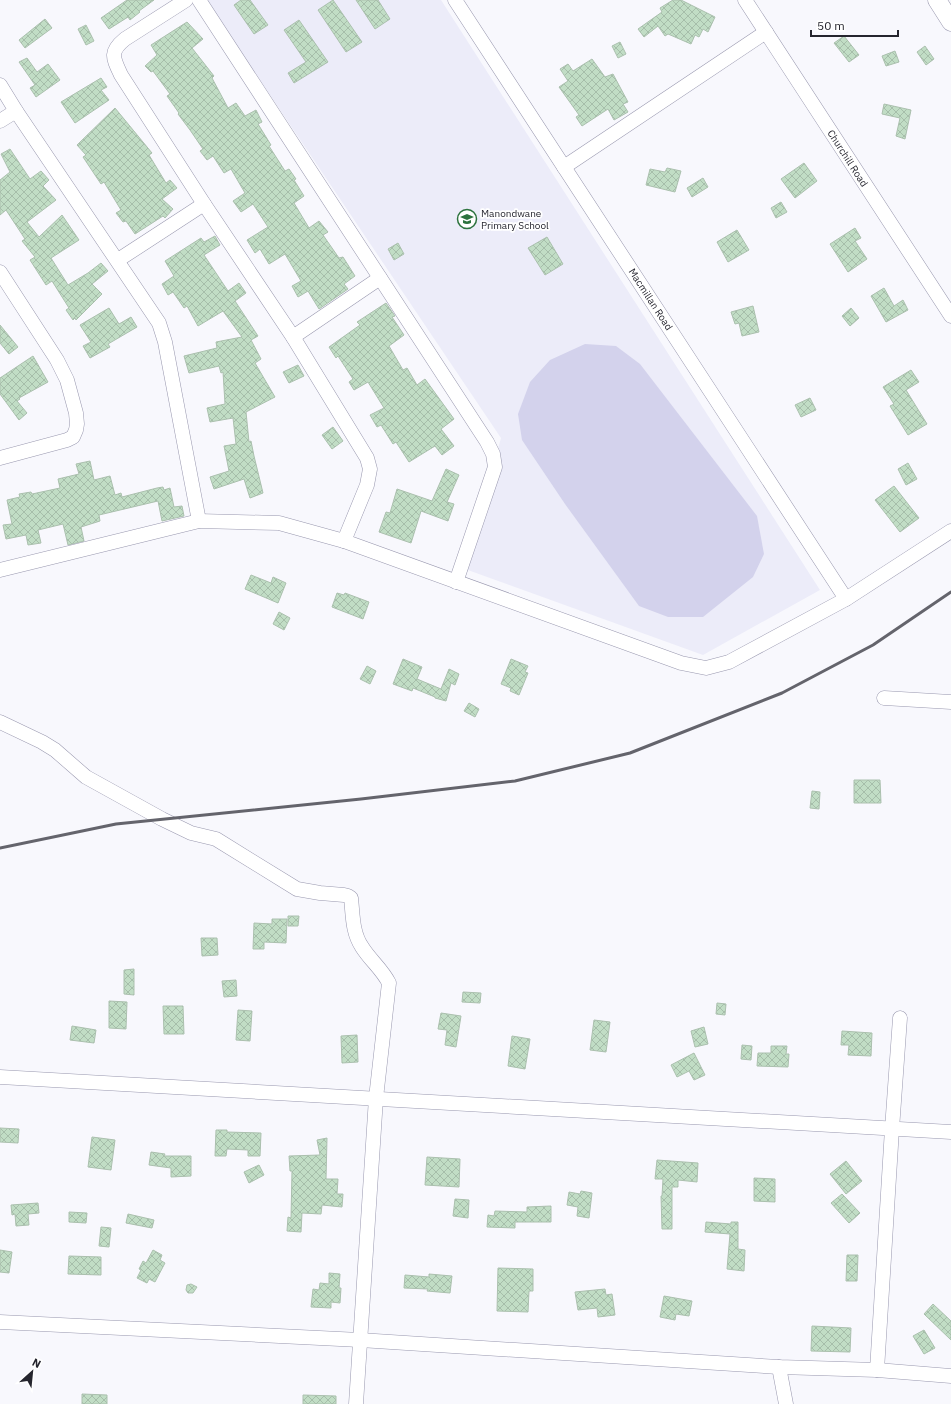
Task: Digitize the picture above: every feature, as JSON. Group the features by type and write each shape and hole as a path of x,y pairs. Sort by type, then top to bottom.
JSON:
{"main road":[{"path":"937,0 951,22"}],"street":[{"path":"186,0 125,39 117,46 114,53 115,62 121,75 204,204 293,337 367,458 370,470 367,485 344,541"},
{"path":"199,0 487,442 493,454 495,467 456,582"},
{"name":"Macmillan Road","path":"455,0 846,599"},
{"name":"Churchill Road","path":"745,0 951,316"},
{"path":"564,167 766,32"},
{"path":"0,85 159,323 165,342 199,521"},
{"path":"0,121 16,110"},
{"path":"118,260 204,204"},
{"path":"0,272 57,360 67,380 76,413 77,424 73,437 67,440 0,458"},
{"path":"293,337 380,278"},
{"path":"0,570 199,521 278,523 344,541 681,663 706,668 729,662 846,599 951,531"},
{"path":"884,698 951,702"},
{"path":"0,722 42,742 55,750 86,777 93,781 162,819 191,833 216,839 297,889 344,895 351,898 353,928 362,947 380,968 389,982 376,1098 356,1404"},
{"path":"877,1370 900,1018"},
{"path":"0,1077 951,1132"},
{"path":"0,1322 360,1340 779,1367 877,1370 951,1376"},
{"path":"779,1367 786,1404"}],"shaded area":[{"name":"Manondwane Primary School","path":"206,0 441,0 820,590 703,655 465,569 501,438"},
{"path":"585,344 616,346 640,364 757,516 764,554 753,577 703,617 668,617 639,606 565,504 522,440 518,414 530,382 550,360"}],"building":[{"path":"127,0 154,0 130,20 128,17 109,29 101,18"},
{"path":"241,0 250,0 268,25 254,34 234,5"},
{"path":"333,0 362,42 346,52 318,10"},
{"path":"356,0 378,0 390,19 375,29"},
{"path":"673,0 681,0 715,17 708,32 703,29 699,37 695,35 691,44 668,34 665,36 658,26 644,37 638,29 662,12 660,8"},
{"path":"45,19 52,28 25,48 19,40"},
{"path":"299,20 328,62 294,83 288,73 306,62 284,30"},
{"path":"187,22 203,39 192,48 214,76 212,78 228,108 236,103 245,116 256,110 262,122 258,124 271,145 269,146 285,171 289,169 296,179 294,180 304,196 294,203 309,228 319,221 328,232 323,235 339,258 343,257 355,276 344,284 348,289 319,309 308,291 298,297 292,286 301,281 285,254 269,264 260,249 255,253 247,240 268,227 253,204 241,212 233,201 245,193 231,169 224,173 213,156 207,160 200,151 203,149 167,96 170,94 153,71 151,72 145,66 157,55 151,45"},
{"path":"86,25 94,41 86,45 78,29"},
{"path":"844,36 859,55 849,62 834,43"},
{"path":"620,42 626,54 618,58 612,46"},
{"path":"925,46 934,59 926,65 917,52"},
{"path":"895,51 899,62 886,66 882,56"},
{"path":"27,58 37,72 48,64 60,80 36,97 30,88 35,85 19,62"},
{"path":"592,59 605,77 613,74 628,102 623,104 628,112 614,120 608,109 582,126 576,117 579,115 559,87 568,81 560,69 568,64 573,71"},
{"path":"101,78 107,87 101,90 109,100 75,123 61,102"},
{"path":"884,104 911,110 905,139 896,136 900,118 882,114"},
{"path":"115,108 152,153 149,155 166,183 170,180 177,188 162,199 173,209 165,218 163,216 135,234 126,221 123,222 116,213 121,210 104,182 101,184 83,157 86,155 77,145"},
{"path":"10,149 30,179 41,171 49,180 43,186 56,200 27,222 39,237 62,215 79,240 51,258 68,285 101,263 108,271 92,284 102,294 76,320 75,318 73,320 66,310 69,308 52,281 46,285 30,260 35,257 22,241 25,239 6,210 0,215 0,180 10,172 1,154"},
{"path":"804,163 817,181 795,198 781,179"},
{"path":"667,168 681,171 675,192 646,185 650,169 665,172"},
{"path":"703,178 708,187 692,197 687,188"},
{"path":"781,202 787,212 776,218 771,208"},
{"path":"855,228 861,238 855,241 867,259 848,272 830,244"},
{"path":"737,230 749,250 728,262 717,242"},
{"path":"215,236 220,245 204,255 228,291 239,283 246,293 235,301 258,336 251,340 261,359 255,363 275,397 246,412 249,442 251,441 263,493 250,498 244,479 214,489 210,477 229,471 224,446 236,444 233,418 210,422 207,408 225,404 223,372 221,373 219,366 189,373 184,356 217,348 216,342 242,337 223,311 198,326 187,306 184,308 173,292 168,295 162,284 174,276 165,261 201,238 204,242"},
{"path":"547,237 563,264 545,275 528,248"},
{"path":"398,243 404,254 394,260 388,249"},
{"path":"884,288 894,306 903,300 908,310 886,322 871,296"},
{"path":"386,303 395,316 392,317 404,335 389,346 403,370 407,368 417,385 425,379 454,419 441,429 454,446 442,455 435,446 409,462 396,442 393,444 381,425 377,427 370,415 384,408 368,382 354,390 349,382 353,379 338,356 336,358 329,347 360,325 357,322"},
{"path":"753,306 759,332 742,336 739,323 735,324 731,312"},
{"path":"109,308 119,324 131,317 137,327 108,344 110,347 90,358 83,346 91,342 80,325"},
{"path":"851,308 859,318 850,326 842,316"},
{"path":"0,325 18,347 9,354 0,343"},
{"path":"33,356 48,382 19,398 20,399 17,401 27,413 19,420 0,394 0,378"},
{"path":"298,365 304,376 289,383 283,372"},
{"path":"911,370 919,382 906,390 927,424 908,435 890,406 894,404 883,387"},
{"path":"810,398 816,410 801,417 795,405"},
{"path":"333,427 343,441 332,449 322,435"},
{"path":"90,461 94,480 110,476 115,495 121,493 122,497 157,488 163,487 164,490 170,488 174,507 182,506 184,516 162,521 158,501 99,515 100,521 81,527 84,541 68,545 63,524 38,530 41,543 28,545 26,535 6,539 3,525 12,524 7,500 20,497 19,494 31,492 32,494 60,488 58,479 79,474 76,464"},
{"path":"908,463 917,479 906,485 898,469"},
{"path":"446,469 459,475 447,502 454,504 448,521 421,511 411,543 379,532 386,512 390,513 397,489 432,501"},
{"path":"894,486 919,518 900,532 875,500"},
{"path":"251,575 271,583 273,577 286,583 278,603 245,589"},
{"path":"337,593 344,595 345,593 369,602 363,619 332,607"},
{"path":"279,612 290,618 284,630 273,624"},
{"path":"403,659 422,667 417,679 441,689 449,669 459,674 455,685 451,683 446,701 435,698 413,688 412,691 393,684"},
{"path":"511,659 528,666 525,672 528,673 519,695 510,691 511,688 501,684"},
{"path":"367,666 376,671 370,684 360,679"},
{"path":"469,703 479,709 475,717 464,711"},
{"path":"854,780 880,780 881,803 854,803"},
{"path":"812,791 820,792 819,809 810,808"},
{"path":"288,916 299,916 298,926 288,926"},
{"path":"272,919 287,919 286,943 264,942 264,949 253,949 254,923 272,924"},
{"path":"201,938 217,938 218,955 202,956"},
{"path":"134,969 134,995 124,994 124,970"},
{"path":"236,980 237,996 224,997 222,981"},
{"path":"463,992 481,993 480,1003 462,1002"},
{"path":"109,1001 127,1002 126,1029 109,1028"},
{"path":"717,1003 726,1004 725,1015 716,1014"},
{"path":"163,1006 183,1006 184,1034 164,1034"},
{"path":"238,1010 252,1011 250,1041 236,1040"},
{"path":"441,1013 461,1016 456,1047 445,1045 447,1030 438,1029"},
{"path":"594,1020 610,1022 606,1052 590,1050"},
{"path":"72,1026 96,1030 94,1043 70,1040"},
{"path":"704,1027 708,1044 695,1047 691,1031"},
{"path":"842,1031 872,1033 871,1056 848,1055 849,1045 841,1045"},
{"path":"357,1035 358,1062 342,1063 341,1036"},
{"path":"512,1036 530,1039 525,1069 508,1066"},
{"path":"742,1045 752,1046 751,1060 741,1059"},
{"path":"771,1046 787,1046 786,1054 789,1054 788,1067 757,1066 758,1053 771,1053"},
{"path":"694,1053 705,1075 694,1080 689,1071 677,1077 671,1065"},
{"path":"0,1128 19,1129 18,1143 0,1142"},
{"path":"216,1130 227,1130 227,1132 261,1133 260,1156 248,1156 248,1150 227,1149 226,1156 215,1156"},
{"path":"92,1137 115,1140 111,1170 88,1167"},
{"path":"327,1138 326,1179 338,1179 337,1194 343,1194 342,1207 322,1205 321,1214 302,1213 301,1232 287,1231 288,1217 291,1218 292,1171 290,1171 289,1156 320,1155 317,1140"},
{"path":"151,1152 165,1154 164,1156 191,1156 191,1176 171,1177 171,1168 149,1165"},
{"path":"427,1157 460,1159 459,1187 425,1185"},
{"path":"657,1160 698,1163 697,1182 678,1180 678,1187 672,1187 672,1229 662,1229 661,1196 663,1179 655,1179"},
{"path":"846,1161 862,1181 846,1194 830,1174"},
{"path":"259,1165 264,1175 249,1183 244,1172"},
{"path":"754,1178 775,1179 775,1202 754,1201"},
{"path":"581,1191 592,1193 589,1218 577,1216 578,1207 567,1205 569,1192 580,1194"},
{"path":"842,1194 860,1213 849,1223 831,1203"},
{"path":"455,1199 469,1200 468,1218 453,1216"},
{"path":"38,1203 39,1213 28,1214 29,1225 16,1226 15,1214 12,1215 11,1205"},
{"path":"551,1206 551,1222 515,1222 515,1228 487,1227 488,1215 494,1216 495,1211 527,1212 527,1207"},
{"path":"69,1212 87,1213 86,1223 69,1222"},
{"path":"128,1214 154,1220 152,1228 126,1223"},
{"path":"706,1222 731,1224 731,1222 738,1222 738,1249 745,1250 744,1271 727,1269 730,1234 705,1232"},
{"path":"101,1227 111,1228 109,1247 99,1246"},
{"path":"0,1250 12,1252 9,1273 0,1272"},
{"path":"153,1250 162,1255 160,1260 165,1263 155,1282 149,1279 147,1283 137,1278 143,1261 146,1263"},
{"path":"847,1255 858,1255 857,1281 846,1281"},
{"path":"69,1256 101,1257 101,1275 68,1274"},
{"path":"498,1268 533,1269 533,1291 529,1291 528,1312 497,1311"},
{"path":"329,1273 340,1274 340,1303 331,1302 331,1308 311,1307 313,1289 319,1290 320,1283 329,1284"},
{"path":"429,1274 452,1276 450,1293 427,1291 428,1289 404,1288 405,1275 429,1277"},
{"path":"191,1284 197,1287 193,1293 188,1293 186,1290 187,1285"},
{"path":"605,1289 606,1295 612,1294 615,1315 598,1317 597,1308 578,1310 575,1292"},
{"path":"664,1296 692,1301 689,1316 676,1314 675,1320 660,1317"},
{"path":"933,1304 951,1321 951,1340 924,1314"},
{"path":"812,1326 851,1328 850,1352 811,1351"},
{"path":"924,1330 935,1348 924,1354 913,1336"},
{"path":"82,1394 107,1395 107,1404 82,1404"},
{"path":"303,1395 336,1396 336,1404 303,1404"}],"railway":[{"path":"0,848 116,824 361,799 515,781 630,753 782,693 873,645 951,592"}],"place":[{"name":"Manondwane Primary School","path":"467,219"}]}
